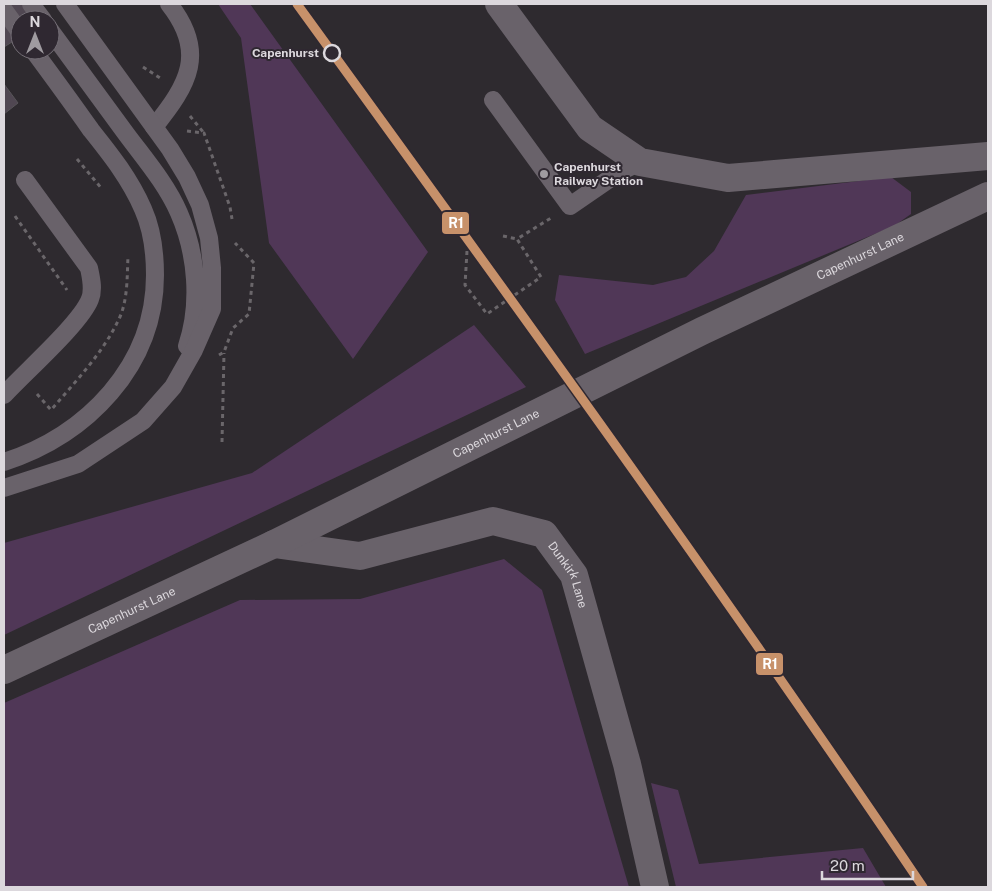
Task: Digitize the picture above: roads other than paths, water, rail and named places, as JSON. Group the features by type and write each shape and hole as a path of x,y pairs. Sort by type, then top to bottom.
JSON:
{"street":[{"path":"499,4 590,128 640,162 728,178 988,156"},
{"name":"Capenhurst Lane","path":"4,670 274,544 627,368 988,196"},
{"name":"Dunkirk Lane","path":"274,544 360,556 493,521 544,534 574,575 626,764 655,887"}],"lane":[{"path":"4,488 78,464 143,421 173,387 194,350 212,309 212,268 209,238 200,205 187,177 154,127 65,4"},
{"path":"154,127 176,99 188,70 191,44 183,22 169,4"},
{"path":"60,44 162,183 179,212 190,244 196,294 191,332 173,387"},
{"path":"4,462 25,455 83,422 120,383 142,344 155,300 155,253 144,210 121,169 40,60"},
{"path":"493,100 570,206 618,173 640,162"},
{"path":"4,395 80,316 91,298 92,283 89,268 24,180"}],"place":[{"name":"Capenhurst","path":"332,53"},
{"name":"Capenhurst Railway Station","path":"544,174"}]}
